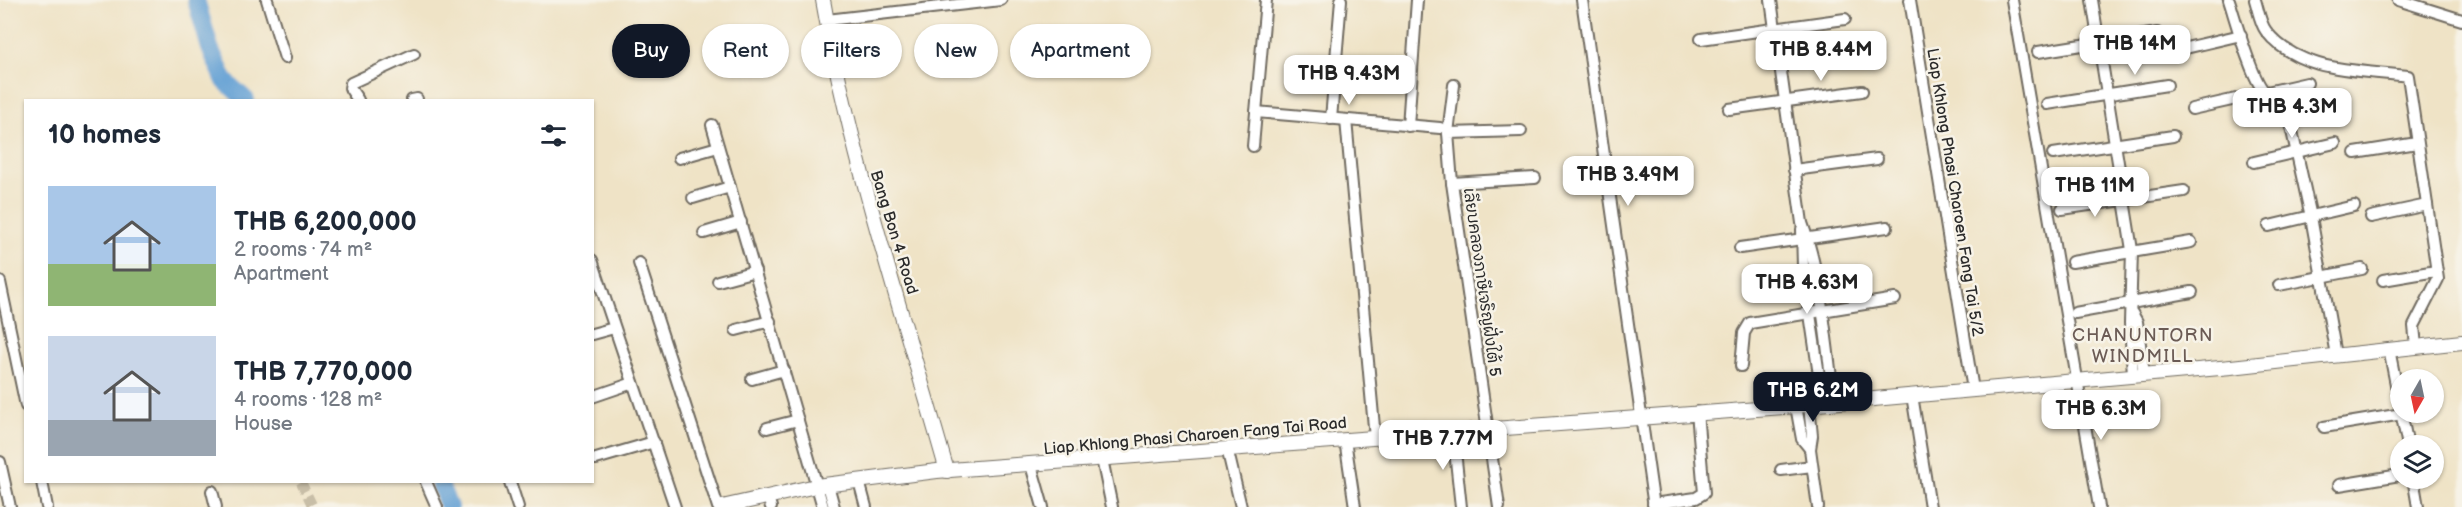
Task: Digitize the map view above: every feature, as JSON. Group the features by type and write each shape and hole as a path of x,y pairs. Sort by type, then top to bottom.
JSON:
{"street":[{"path":"267,0 285,58"},
{"name":"Bang Bon 4 Road","path":"823,0 862,185 889,265 947,471"},
{"path":"827,20 1001,0"},
{"path":"1253,146 1266,0"},
{"path":"1331,119 1341,0"},
{"path":"1408,126 1417,0"},
{"path":"1582,0 1654,505 1696,498 1704,493 1697,412"},
{"path":"1771,0 1828,401"},
{"name":"Liap Khlong Phasi Charoen Fang Tai 5/2","path":"1910,0 1973,390"},
{"path":"2012,0 2075,381 2099,507"},
{"path":"2092,0 2133,250 2132,307 2137,322 2139,374"},
{"path":"2229,0 2264,92 2280,99 2288,113 2311,217 2336,355"},
{"path":"2255,0 2265,29 2286,52 2318,64 2408,76 2438,279 2414,326 2416,346"},
{"path":"2398,0 2462,20"},
{"path":"1701,39 1845,19"},
{"path":"2038,52 2098,40 2157,33"},
{"path":"2173,51 2241,35"},
{"path":"357,99 350,88 351,83 414,54"},
{"path":"2192,109 2307,83"},
{"path":"1452,183 1444,131 1454,85"},
{"path":"2047,104 2167,85"},
{"path":"1729,109 1862,91"},
{"path":"1256,112 1444,131 1521,131"},
{"path":"1346,120 1375,438"},
{"path":"712,125 798,420 822,486 834,507"},
{"path":"2053,154 2174,136"},
{"path":"2254,162 2335,143"},
{"path":"2355,153 2417,143"},
{"path":"679,158 718,147"},
{"path":"1794,170 1877,159"},
{"name":"เลียบคลองภาษีเจริญฝั่งใต้ 5","path":"1499,507 1452,183 1535,178"},
{"path":"693,198 730,187"},
{"path":"2062,209 2184,191"},
{"path":"2269,226 2354,206"},
{"path":"2371,218 2427,206"},
{"path":"704,233 741,222"},
{"path":"1740,248 1887,227"},
{"path":"2072,262 2191,242"},
{"path":"639,263 720,507"},
{"path":"594,266 675,507"},
{"path":"2279,285 2362,269"},
{"path":"718,281 755,271"},
{"path":"2383,279 2436,271"},
{"path":"0,282 24,396"},
{"path":"2074,313 2132,307 2192,292"},
{"path":"1741,366 1744,333 1750,323 1896,299"},
{"path":"736,330 770,321"},
{"path":"594,333 615,328"},
{"name":"Liap Khlong Phasi Charoen Fang Tai Road","path":"720,507 770,502 822,486 947,471 1802,405 2075,381 2416,346 2461,345"},
{"path":"2389,349 2393,369"},
{"path":"752,379 784,370"},
{"path":"594,396 633,383"},
{"path":"1912,395 1930,507"},
{"path":"1802,405 1812,436 1810,450 1818,507"},
{"path":"2324,427 2390,412"},
{"path":"767,428 798,420"},
{"path":"1453,432 1461,507"},
{"path":"1345,440 1355,507"},
{"path":"596,459 654,442"},
{"path":"1227,448 1241,507"},
{"path":"1102,459 1112,507"},
{"path":"0,462 10,507"},
{"path":"1031,465 1043,507"},
{"path":"1781,470 1812,466"},
{"path":"2338,485 2390,477"},
{"path":"859,481 866,507"},
{"path":"42,483 47,507"},
{"path":"426,483 437,507"},
{"path":"510,483 518,507"},
{"path":"822,486 823,507"},
{"path":"2415,489 2418,507"},
{"path":"212,491 216,507"}],"waterway":[{"path":"196,0 210,48 225,81 245,99"},
{"path":"439,483 449,507"}],"tunnel":[{"path":"301,483 313,507"}],"district":[{"name":"CHANUNTORN WINDMILL","path":"2143,345"}]}
